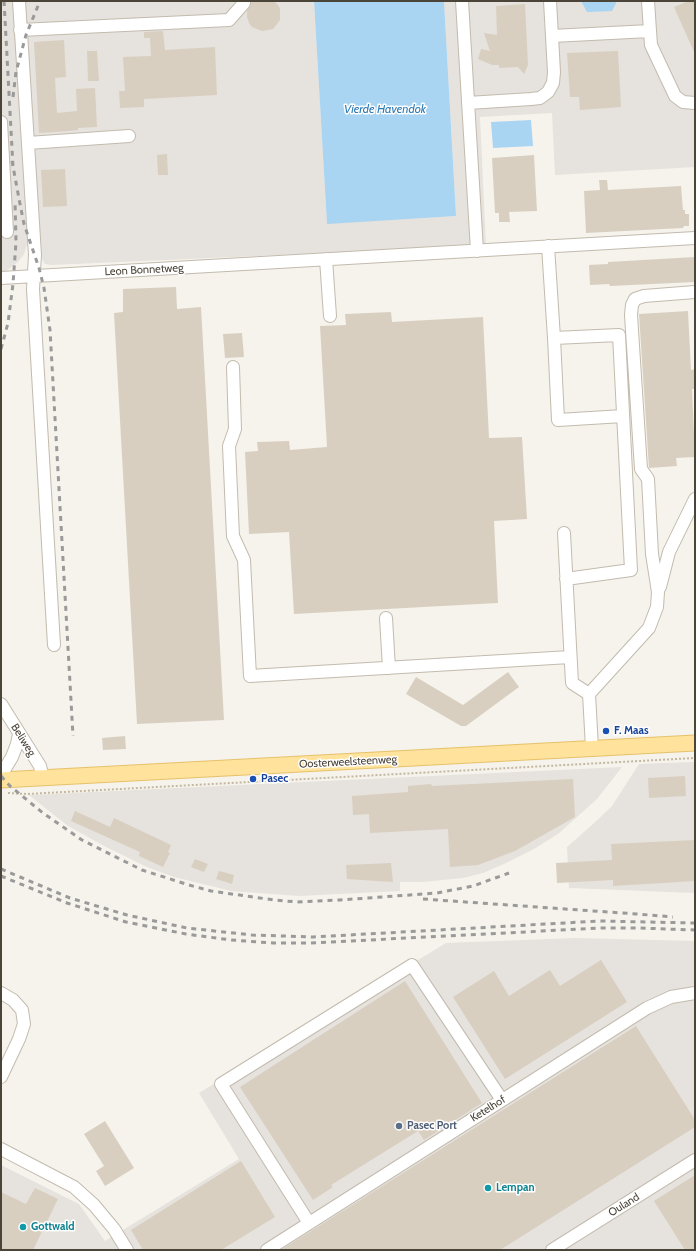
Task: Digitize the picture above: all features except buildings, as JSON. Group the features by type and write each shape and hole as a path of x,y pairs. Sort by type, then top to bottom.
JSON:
{"main road":[{"name":"Oosterweelsteenweg","path":"1,780 695,743"}],"street":[{"path":"19,1 35,255 33,289 54,645"},
{"path":"20,30 229,20 244,3 244,1"},
{"path":"462,1 477,250"},
{"path":"468,103 540,98 548,92 553,83 554,72 550,1"},
{"path":"648,1 651,44 675,96 683,102 695,103"},
{"path":"552,36 650,30"},
{"path":"1,122 7,232"},
{"path":"28,143 129,136"},
{"name":"Leon Bonnetweg","path":"1,278 695,238"},
{"path":"548,246 558,420 623,416"},
{"path":"326,259 330,316"},
{"path":"658,592 652,554 648,479 641,469 631,315 632,305 635,299 644,296 695,292"},
{"path":"554,338 619,335 631,570 566,579"},
{"path":"233,367 236,429 229,446 233,536 244,560 250,676 570,657"},
{"path":"592,748 589,694 649,628 654,620 658,592 669,552 695,499"},
{"path":"564,533 572,683 589,694"},
{"path":"386,618 389,668"},
{"name":"Beliweg","path":"1,704 41,768 43,778"},
{"path":"1,775 12,757 19,734"},
{"path":"309,1223 221,1084 412,965 502,1100"},
{"name":"Ketelhof","path":"267,1250 647,1008 671,997 695,993"},
{"path":"1,994 14,1000 22,1010 24,1024 20,1039 1,1077"},
{"path":"1,1149 74,1187 94,1204 114,1229 127,1250"},
{"name":"Ouland","path":"552,1250 695,1160"}],"path":[{"path":"1,793 27,794 695,758"}],"shaded area":[{"path":"1,1 314,1 327,223 456,216 444,1 695,1 695,167 555,175 552,113 480,117 486,246 51,265 45,264 42,259 41,242 28,242 24,254 18,262 5,272 1,272"},
{"path":"694,762 695,893 569,888 567,847 612,806 639,764"},
{"path":"622,767 597,799 558,834 534,849 483,873 463,878 423,882 400,882 400,891 299,896 231,891 174,877 147,867 68,826 29,795"},
{"path":"576,938 695,941 695,1250 1,1250 1,1165 79,1204 105,1241 239,1159 199,1093 446,943"}],"water":[{"name":"Vierde Havendok","path":"314,1 444,1 456,216 327,224"},
{"path":"581,1 617,1 612,11 587,12"},
{"path":"531,120 533,146 493,148 491,122"}],"railway":[{"path":"4,1 13,167"},
{"path":"13,97 16,72 26,35 40,1"},
{"path":"12,161 24,224 44,288 50,330 73,736"},
{"path":"1,349 8,323 13,284 16,242 15,201"},
{"path":"1,776 10,786 43,813 82,840 142,870 211,891 297,902 340,900 437,893 473,886 509,873"},
{"path":"1,869 70,898 127,915 187,928 252,935 313,937 600,921 695,923"},
{"path":"1,876 67,903 126,922 186,934 231,940 273,943 311,943 601,928 695,930"},
{"path":"423,899 673,917"}],"place":[{"name":"F. Maas","path":"606,731"},
{"name":"Pasec","path":"253,779"},
{"name":"Pasec Port","path":"399,1126"},
{"name":"Lempan","path":"488,1188"},
{"name":"Gottwald","path":"23,1227"}]}
